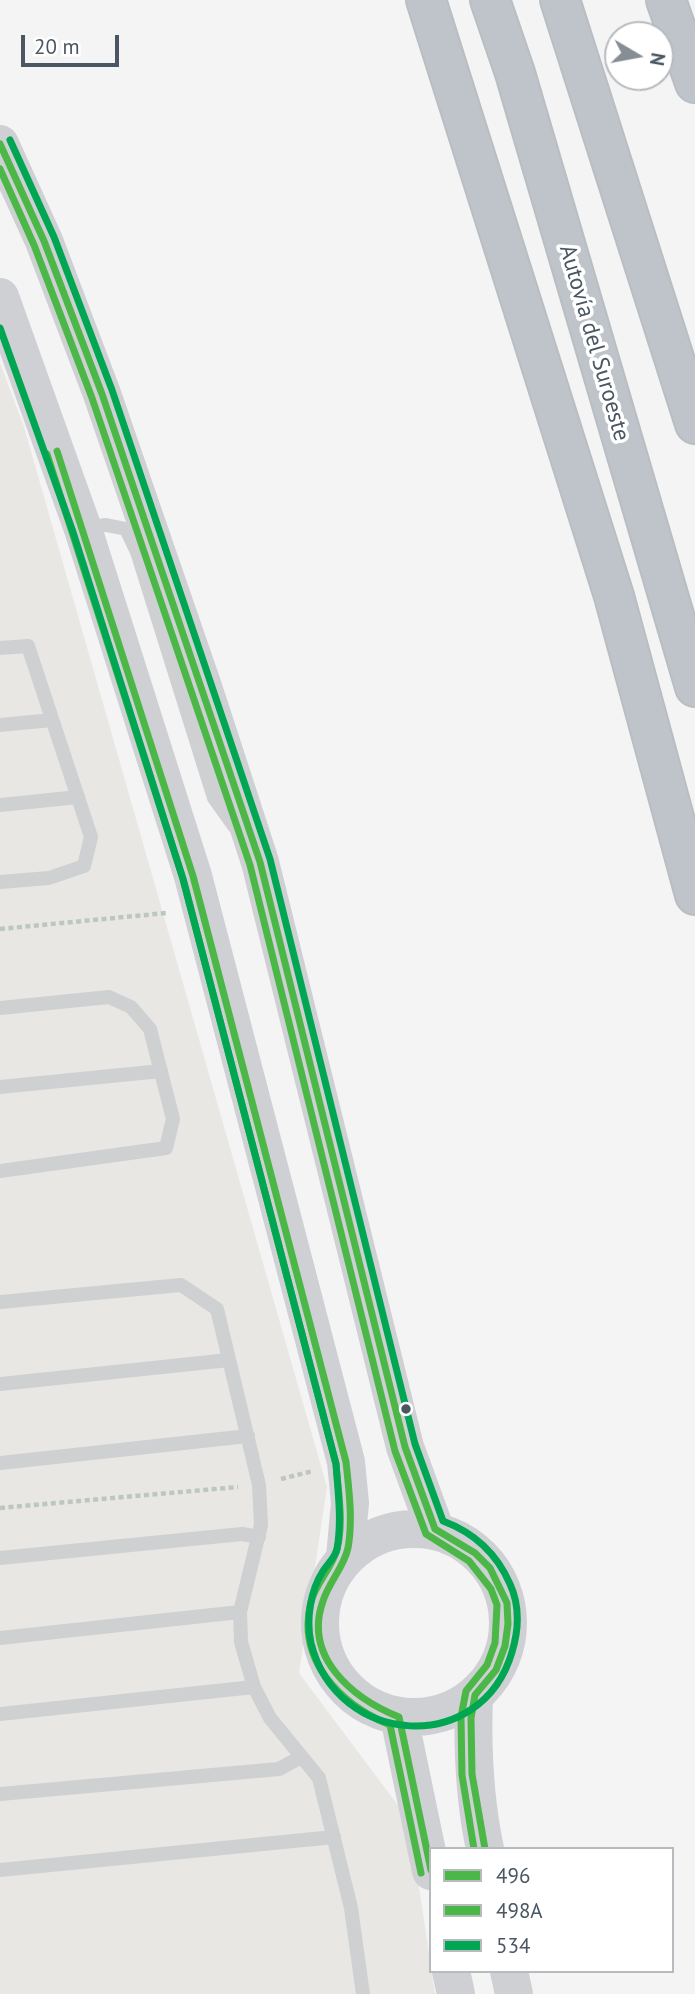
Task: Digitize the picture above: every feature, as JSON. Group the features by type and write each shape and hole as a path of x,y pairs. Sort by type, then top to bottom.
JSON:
{"highway":[{"path":"426,0 614,596 695,895"},
{"name":"Autovía del Suroeste","path":"490,0 515,73 695,687"},
{"path":"560,0 695,424"},
{"path":"666,0 695,83"}],"street":[{"path":"0,144 44,241 102,394 260,862 402,1435 435,1530"},
{"path":"0,297 83,528 201,907 346,1462 349,1503 345,1557"},
{"path":"411,1528 435,1530 463,1541 486,1560 504,1596 509,1616 506,1646 494,1673 474,1696 451,1710 425,1717 399,1717 371,1707 347,1690 330,1666 321,1639 320,1609 329,1581 345,1557 365,1542 386,1531 411,1528"},
{"path":"474,1696 472,1745 475,1792 485,1847"},
{"path":"399,1717 429,1861"},
{"path":"451,1973 456,1994"},
{"path":"509,1973 514,1994"}],"lane":[{"path":"83,528 106,525 126,529 136,552 214,798 260,862"},
{"path":"0,648 28,646 91,837 84,866 49,878 0,883"},
{"path":"0,725 52,720"},
{"path":"0,804 78,797"},
{"path":"0,1008 109,997 131,1007 150,1029 173,1119 166,1148 0,1171"},
{"path":"0,1087 161,1071"},
{"path":"0,1302 181,1285 217,1309 260,1485 261,1525 240,1612 241,1642 254,1687 270,1718 318,1778 351,1908 363,1994"},
{"path":"0,1384 229,1360"},
{"path":"0,1463 248,1436"},
{"path":"0,1558 242,1534 258,1537"},
{"path":"0,1638 240,1612"},
{"path":"0,1714 254,1687"},
{"path":"0,1794 279,1769 301,1757"},
{"path":"0,1870 334,1837"}],"path":[{"path":"0,929 152,915 201,907"},
{"path":"0,1508 260,1485 346,1462"}],"shaded area":[{"path":"0,363 24,427 327,1487 299,1673 409,1820 429,1954 429,1973 432,1973 435,1994 0,1994"}],"transit line":[{"name":"534","path":"0,328 73,532 183,879 336,1464 339,1517 337,1549 319,1579 312,1597 309,1615 311,1643 326,1678 349,1703 378,1719 410,1726 442,1723 472,1709 496,1686 512,1652 516,1635 517,1609 513,1592 505,1573 492,1554 475,1538 443,1521 415,1444 270,859 112,390 54,237 10,140"},
{"name":"496","path":"0,144 44,241 102,394 260,862 405,1447 435,1529 475,1553 490,1568 507,1603 505,1646 496,1670 475,1695 471,1718 472,1774 485,1847"},
{"name":"498A","path":"0,169 34,245 92,398 250,865 395,1451 426,1534 469,1561 491,1589 497,1605 495,1643 487,1665 466,1691 461,1717 462,1775 474,1847"},
{"name":"496","path":"57,451 193,876 346,1462 350,1516 348,1548 323,1601 319,1621 320,1640 326,1657 349,1687 364,1699 399,1717 429,1860"},
{"name":"498A","path":"47,454 183,879 336,1464 340,1506 339,1539 332,1563 316,1588 311,1602 308,1623 310,1643 316,1661 339,1692 354,1705 390,1725 421,1873"}]}
